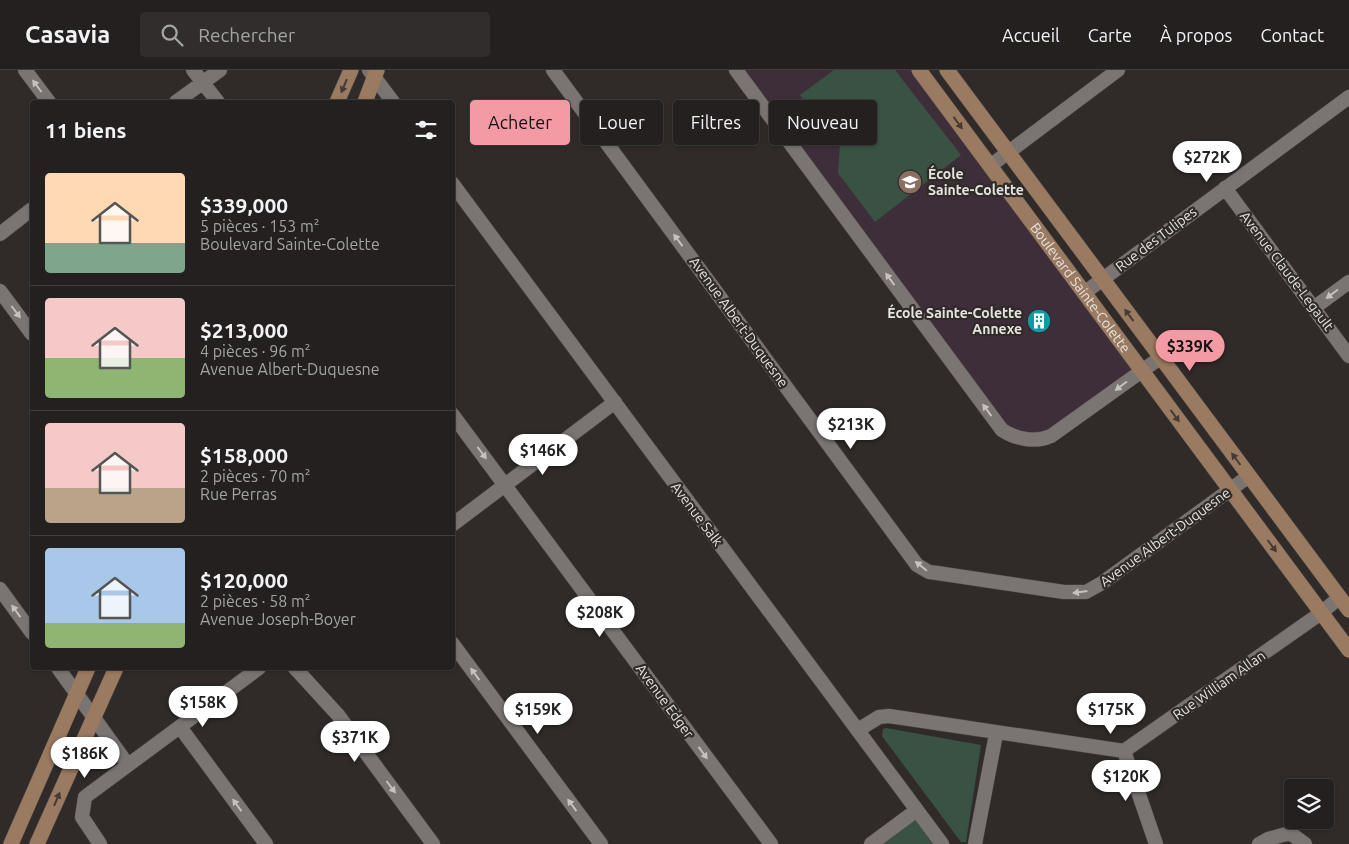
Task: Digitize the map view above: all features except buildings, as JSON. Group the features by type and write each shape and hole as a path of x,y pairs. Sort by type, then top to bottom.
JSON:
{"street":[{"path":"25,70 48,100"},
{"path":"193,70 216,100"},
{"path":"179,100 220,70"},
{"path":"338,100 350,70"},
{"name":"Avenue Albert-Duquesne","path":"553,70 917,564 923,569 936,573 1064,592 1086,592 1102,583 1249,476"},
{"path":"736,70 1002,430 1016,437 1046,438 1060,431 1160,358"},
{"name":"Boulevard Sainte-Colette","path":"919,70 1349,650"},
{"name":"Boulevard Sainte-Colette","path":"947,70 1349,610"},
{"path":"990,166 1118,70"},
{"path":"366,100 373,72"},
{"path":"373,72 391,100"},
{"name":"Rue des Tulipes","path":"1084,293 1349,96"},
{"name":"Avenue Salk","path":"455,187 942,844"},
{"name":"Avenue Claude-Legault","path":"1225,188 1315,307 1349,356"},
{"path":"0,234 30,211"},
{"path":"1315,307 1349,282"},
{"path":"0,291 30,331"},
{"path":"455,523 506,486 614,402"},
{"name":"Avenue Edger","path":"455,418 770,844"},
{"path":"0,589 30,630"},
{"name":"Rue William Allan","path":"1124,751 1340,598"},
{"path":"455,647 601,844"},
{"path":"60,670 128,765"},
{"path":"10,844 87,670"},
{"path":"37,844 115,670"},
{"path":"100,844 82,817 85,797 257,670"},
{"path":"297,670 338,715 433,844"},
{"path":"858,730 880,717 889,716 996,734 1124,751 1156,844"},
{"path":"180,728 266,844"},
{"path":"975,844 996,734"},
{"path":"871,844 917,810"},
{"path":"1259,844 1268,839 1290,833 1304,844"}],"shaded area":[{"name":"École Sainte-Colette","path":"736,70 918,70 1142,370 1060,431 1033,447 999,426 791,145 877,145 877,100 769,100 769,115"}],"green space":[{"path":"834,70 895,70 961,155 875,222 838,173 840,145 877,145 877,100 804,100 800,95"},
{"path":"883,729 981,745 966,842 961,842 882,736"},
{"path":"920,815 941,844 883,844"}],"place":[{"name":"École Sainte-Colette","path":"910,182"},
{"name":"École Sainte-Colette Annexe","path":"1039,321"}]}
